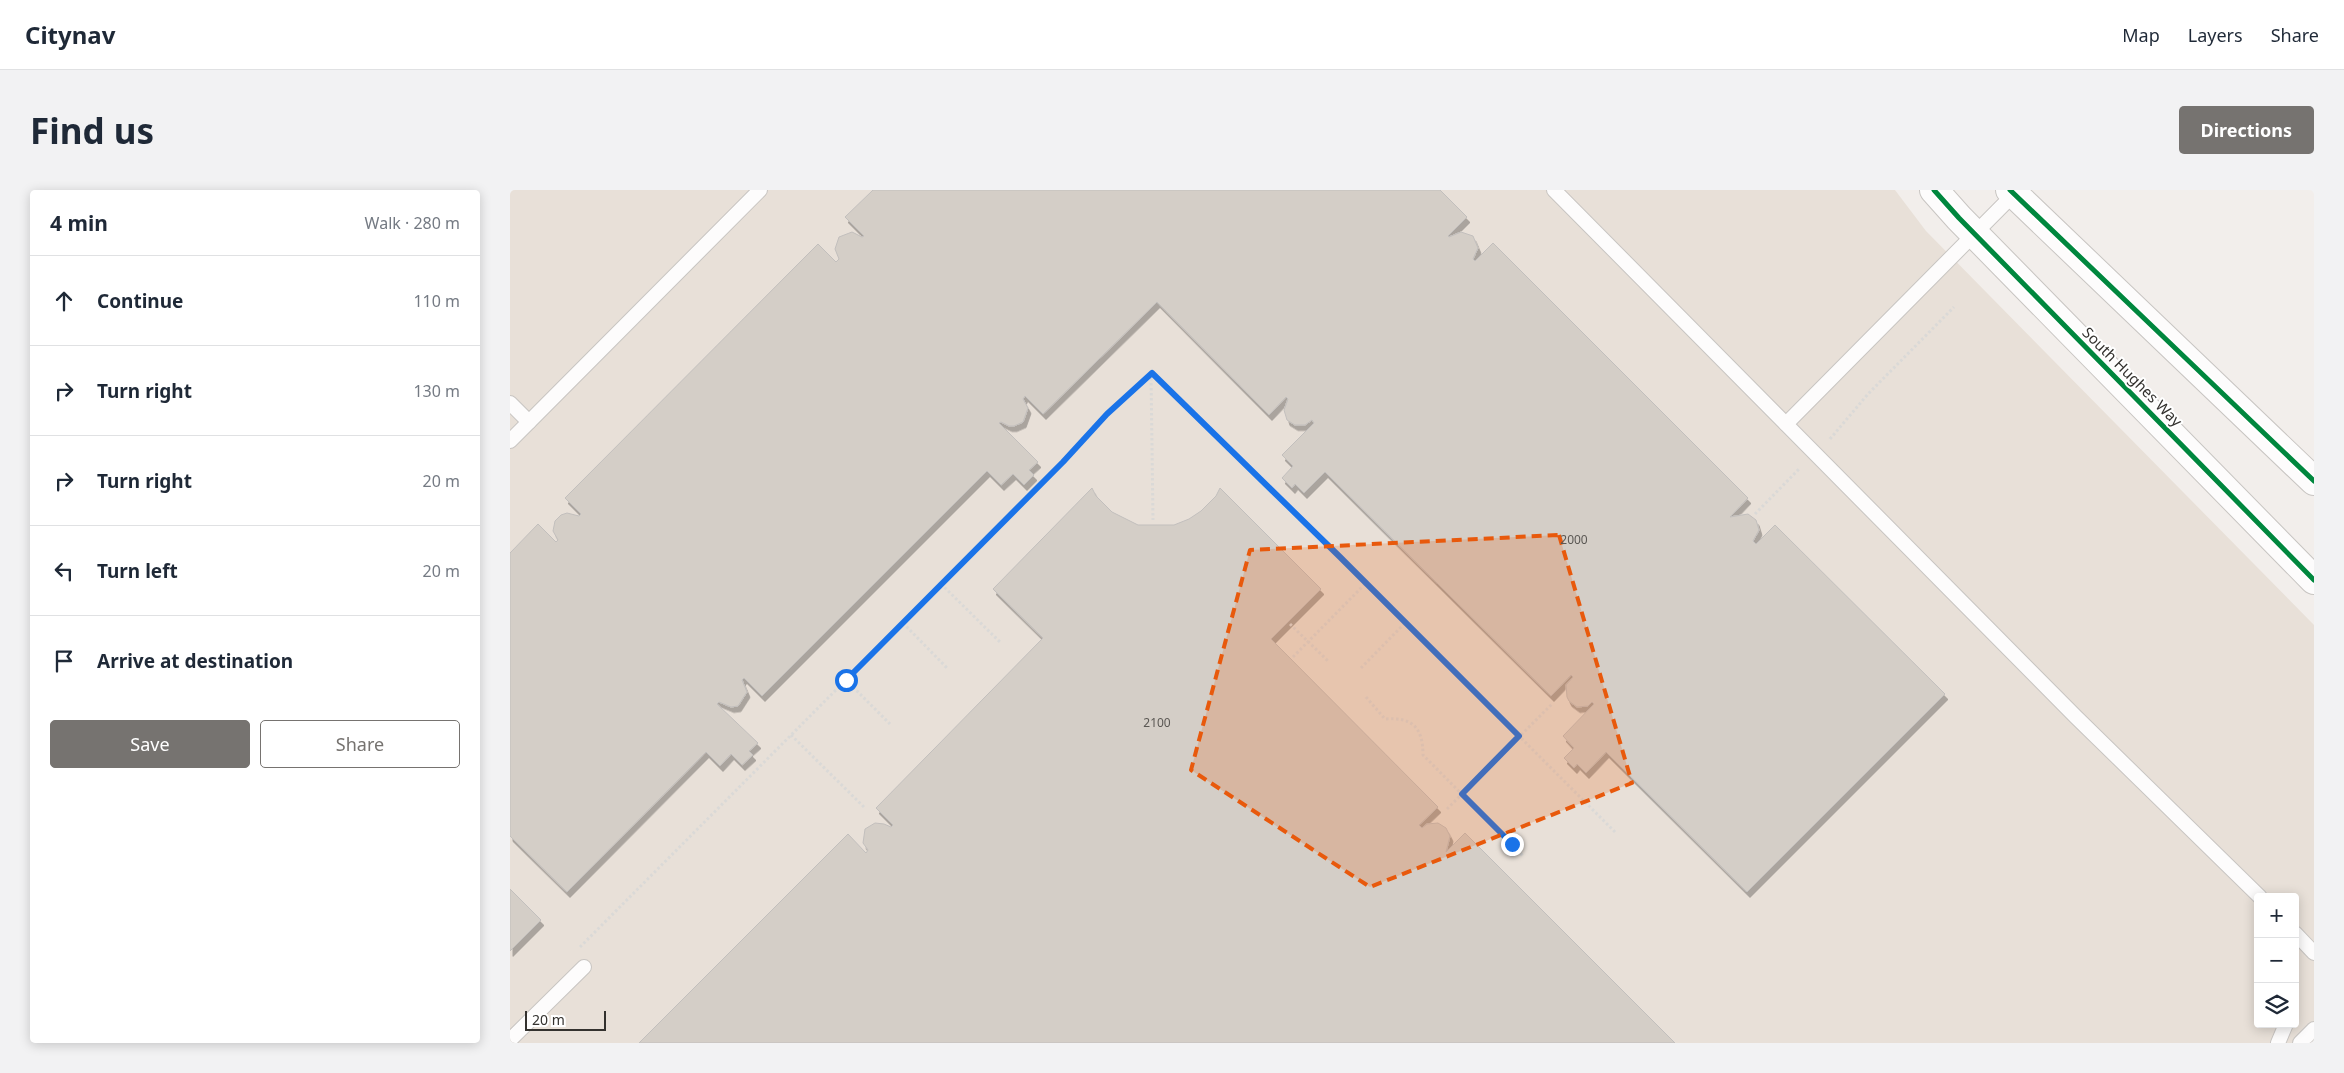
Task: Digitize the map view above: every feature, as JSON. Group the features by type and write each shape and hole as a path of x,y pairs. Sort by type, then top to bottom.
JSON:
{"street":[{"name":"South Hughes Way","path":"1934,190 1974,234 2314,580"},
{"path":"2012,192 2314,481"}],"lane":[{"path":"510,441 760,190"},
{"path":"1554,190 2076,717 2256,893"},
{"path":"1786,424 1974,234 2012,192"},
{"path":"510,403 529,422"},
{"path":"2299,937 2314,953"},
{"path":"510,1040 584,967"},
{"path":"2278,1043 2284,1028"},
{"path":"2300,1043 2314,1029"}],"path":[{"path":"1828,442 1868,394 1954,307"},
{"path":"1152,373 1153,520"},
{"path":"1152,373 1366,583 1616,833"},
{"path":"576,951 1063,462 1107,414 1152,373"},
{"path":"1755,514 1802,466"},
{"path":"1294,657 1366,583"},
{"path":"941,584 1000,642"},
{"path":"903,623 947,668"},
{"path":"1360,668 1405,623"},
{"path":"1290,624 1310,641 1328,661"},
{"path":"846,680 890,724"},
{"path":"1366,697 1385,719 1406,720 1414,726 1423,742 1423,754 1524,857"},
{"path":"1447,809 1552,704"},
{"path":"791,735 864,808"}],"highlighted area":[{"path":"1559,535 1632,783 1370,887 1191,770 1250,550"}],"shaded area":[{"path":"510,190 1895,190 1926,231 2314,625 2314,1043 510,1043"}],"building":[{"path":"873,190 1440,190 1467,217 1449,237 1461,232 1473,236 1478,248 1473,259 1475,261 1493,243 1748,498 1730,517 1748,514 1756,520 1759,530 1753,541 1756,544 1775,525 1945,694 1747,892 1606,752 1586,773 1577,764 1574,768 1564,758 1574,748 1563,736 1594,704 1592,702 1588,706 1577,707 1569,701 1566,685 1573,677 1571,675 1551,696 1325,472 1304,493 1295,484 1292,488 1282,478 1293,466 1282,455 1314,423 1312,420 1305,425 1295,425 1287,420 1284,410 1288,399 1286,397 1269,415 1157,302 1043,414 1025,396 1023,399 1028,408 1023,422 1014,426 999,423 1038,462 1029,470 1034,475 1024,485 1013,474 1001,485 987,471 762,696 744,678 742,680 747,692 738,706 731,707 719,702 717,704 758,743 749,751 753,755 742,765 731,754 720,766 706,752 567,892 510,836 510,553 538,524 556,542 558,540 553,531 555,521 561,515 567,513 579,516 581,514 565,498 818,244 836,262 839,259 835,249 839,237 852,232 862,237 864,236 845,217"},
{"path":"1092,488 1096,496 1112,512 1138,525 1174,525 1189,519 1201,511 1216,496 1220,488 1321,589 1271,639 1438,807 1419,825 1422,828 1427,824 1438,823 1446,828 1450,836 1446,852 1465,833 1675,1043 639,1043 848,834 866,853 868,850 863,843 865,829 875,823 891,827 893,825 876,808 1043,638 993,589"},
{"path":"510,889 541,920 510,951"}],"cycle path":[{"path":"1934,190 1959,218 2314,580"},
{"path":"2010,190 2314,481"}],"route":[{"path":"846,680 1063,462 1107,414 1152,373 1519,736 1462,794 1512,844"}]}
